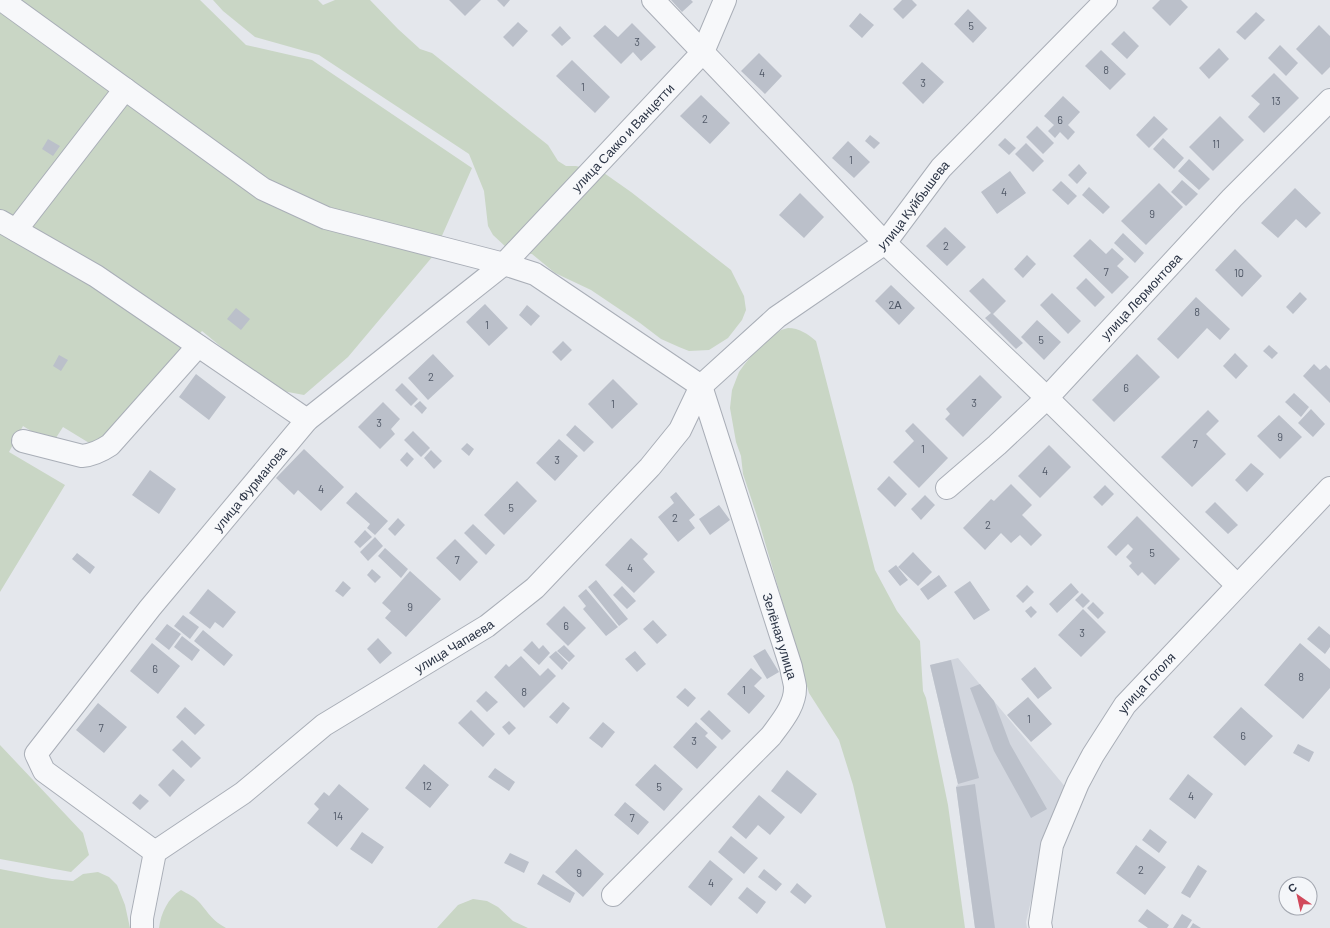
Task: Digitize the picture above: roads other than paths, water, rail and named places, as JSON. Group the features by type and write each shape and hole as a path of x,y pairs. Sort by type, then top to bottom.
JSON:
{"street":[{"path":"2,0 263,189 326,218 504,264 536,274 701,386"},
{"path":"653,0 885,243 1047,398 1237,585"},
{"name":"улица Сакко и Ванцетти","path":"504,264 703,52 725,0"},
{"name":"улица Куйбышева","path":"701,386 777,317 885,243 941,168 1106,0"},
{"path":"125,89 8,225 96,276 307,420"},
{"name":"улица Лермонтова","path":"947,488 997,445 1047,398 1232,198 1330,100"},
{"name":"улица Фурманова","path":"156,852 44,771 36,754 150,608 307,420 504,264"},
{"path":"23,441 82,456 91,455 101,451 110,445 198,346"},
{"name":"улица Чапаева","path":"156,852 243,793 324,725 487,626 535,588 655,461 680,430 701,386"},
{"name":"Зелёная улица","path":"613,895 771,736 785,717 794,701 795,686 791,667 701,386"},
{"name":"улица Гоголя","path":"1040,925 1052,845 1078,783 1093,755 1125,705 1330,488"},
{"path":"142,928 142,918 156,852"}]}
